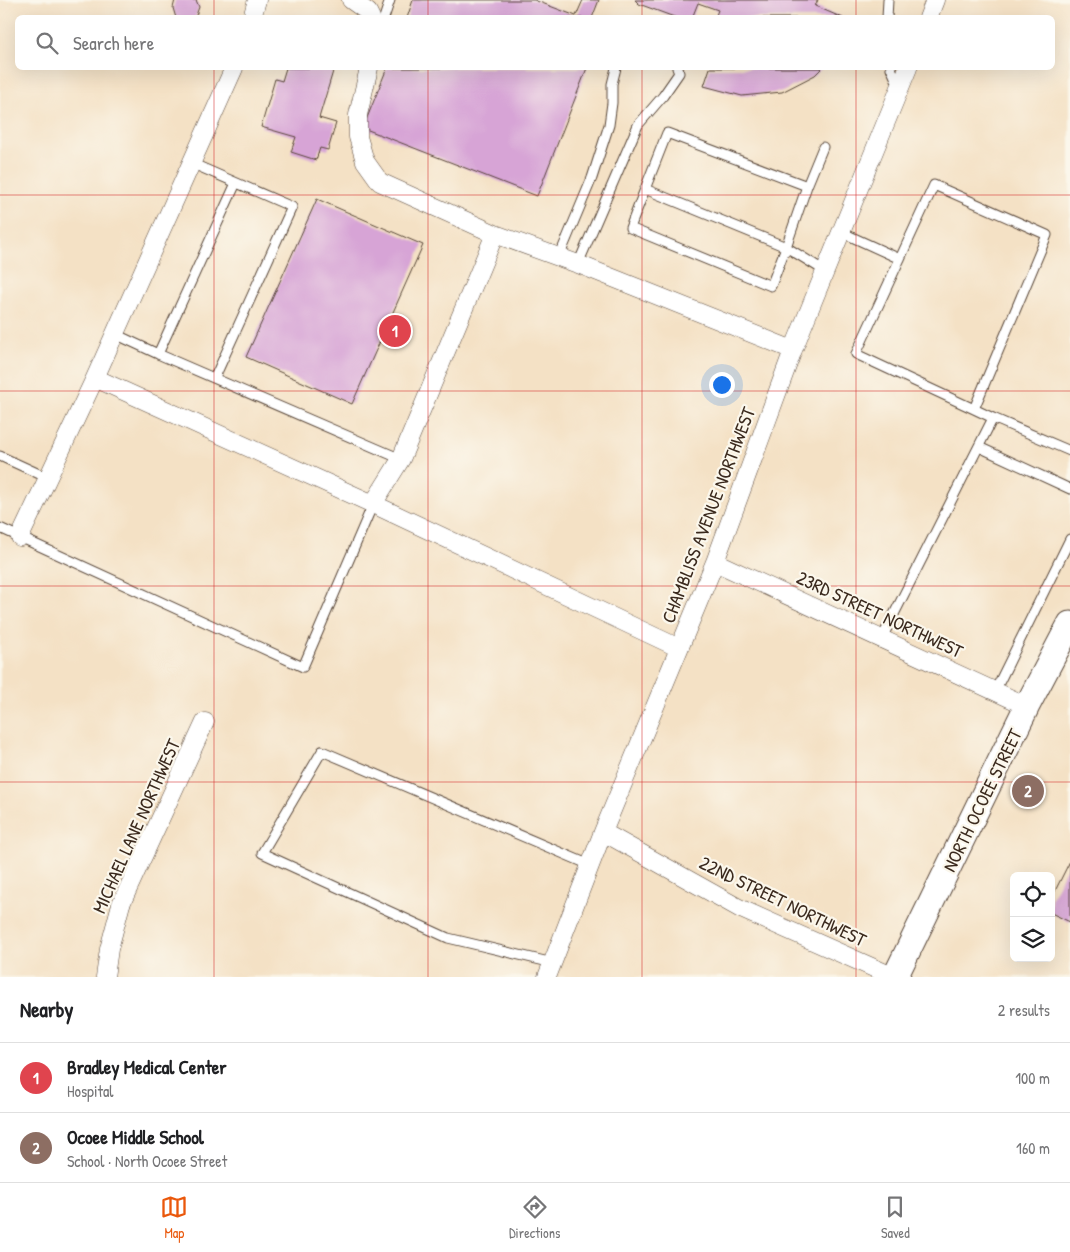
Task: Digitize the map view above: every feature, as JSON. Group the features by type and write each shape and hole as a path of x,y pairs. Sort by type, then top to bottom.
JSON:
{"main road":[{"name":"NORTH OCOEE STREET","path":"895,977 1070,624"}],"street":[{"path":"253,15 258,0"},
{"path":"351,0 370,15"},
{"path":"929,15 935,0"},
{"path":"20,538 96,378 233,70"},
{"path":"369,70 358,115 358,137 365,161 380,182 496,234 578,264 793,350"},
{"name":"CHAMBLISS AVENUE NORTHWEST","path":"550,970 602,832 714,562 793,350 907,70"},
{"path":"373,504 401,459 496,234"},
{"path":"96,378 373,504 679,648"},
{"name":"23RD STREET NORTHWEST","path":"714,562 1028,706"},
{"name":"MICHAEL LANE NORTHWEST","path":"105,977 109,949 121,904 205,722"},
{"name":"22ND STREET NORTHWEST","path":"602,832 739,908 895,977"}],"lane":[{"path":"385,15 390,0"},
{"path":"887,15 888,0"},
{"path":"559,257 592,178 609,125 612,84 616,70"},
{"path":"578,264 638,125 663,96 679,73 678,70"},
{"path":"892,70 900,87"},
{"path":"807,186 667,133 630,228 771,286 823,147"},
{"path":"191,163 292,207 215,378"},
{"path":"158,354 236,183"},
{"path":"974,408 1046,235 934,185 856,354 993,418 1070,451"},
{"path":"645,189 786,247 825,271"},
{"path":"841,232 900,258"},
{"path":"115,334 401,459"},
{"path":"882,638 993,418"},
{"path":"978,447 1070,489"},
{"path":"0,456 48,478"},
{"path":"0,528 303,668 373,504"},
{"path":"995,691 1070,539"},
{"path":"550,970 448,938 262,852 322,751 590,865"}],"building":[{"path":"175,0 196,0 199,7 196,15 175,15 173,8"},
{"path":"413,0 534,0 573,15 408,15"},
{"path":"583,0 599,0 593,15 576,15"},
{"path":"635,0 818,0 815,6 836,15 716,15 718,10 698,3 693,15 669,15 639,4"},
{"path":"285,70 333,70 319,118 336,123 328,150 320,148 316,160 291,152 296,137 261,127 275,79 282,81"},
{"path":"386,70 586,70 537,196 363,128"},
{"path":"709,70 820,70 815,75 782,92 742,96 704,86"},
{"path":"317,199 423,245 352,404 246,357"},
{"path":"1070,861 1070,922 1055,915 1055,891"}],"place":[{"name":"Bradley Medical Center","path":"395,331"},
{"name":"Ocoee Middle School","path":"1028,791"}]}
